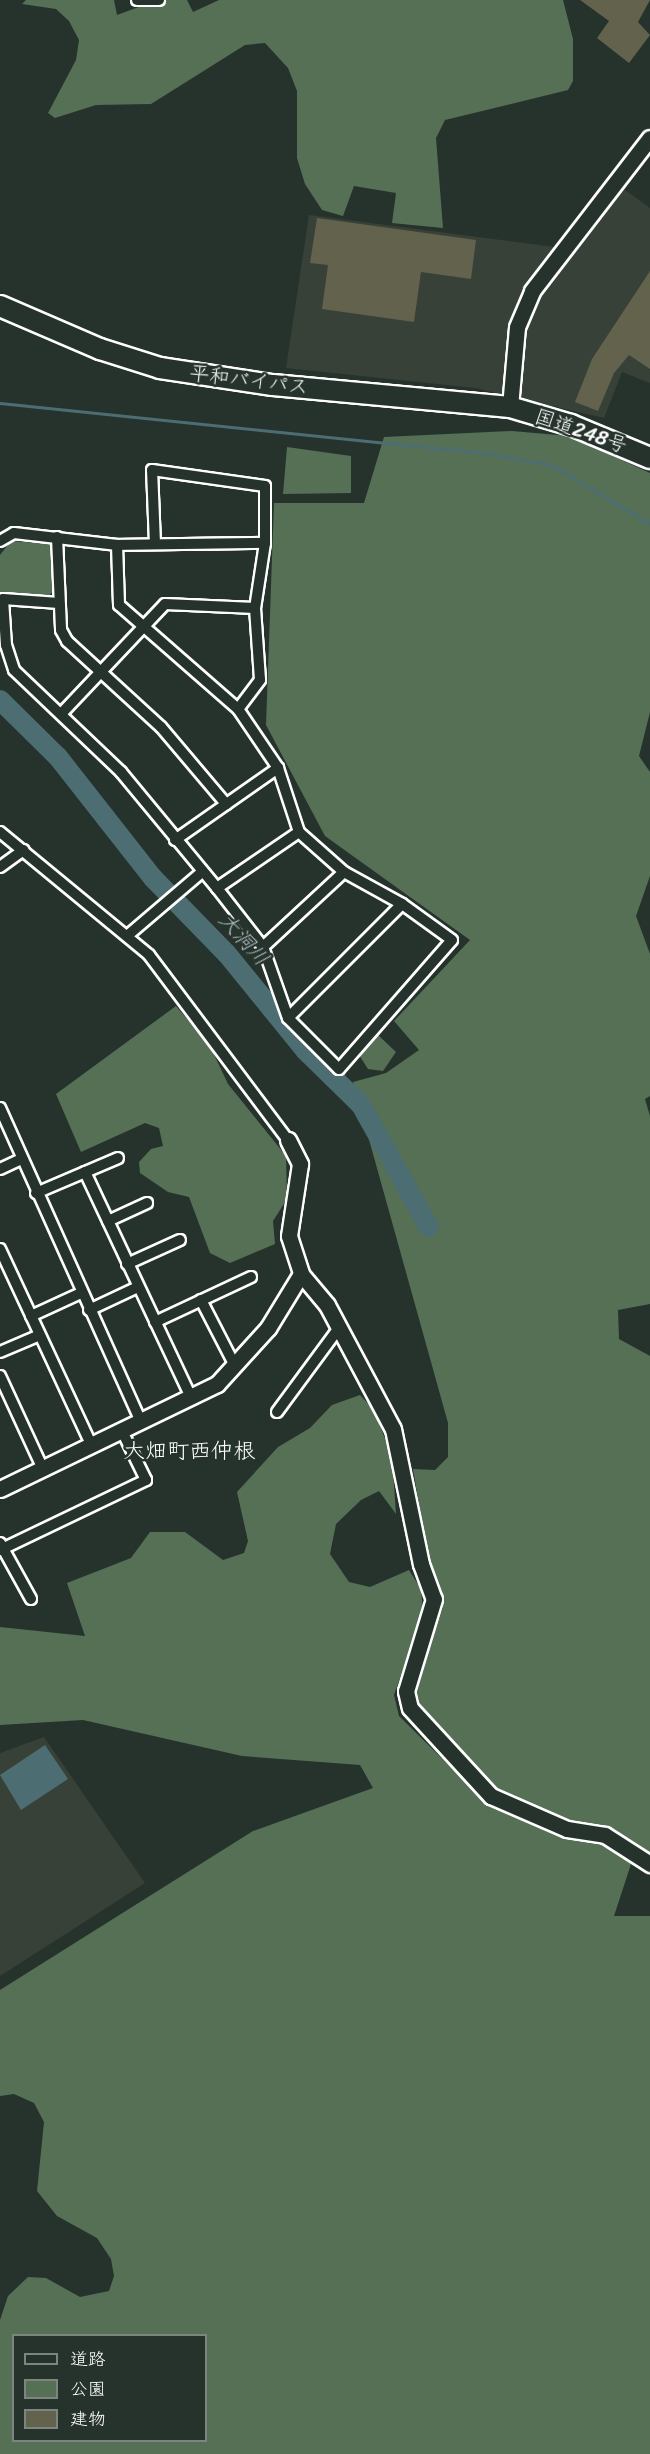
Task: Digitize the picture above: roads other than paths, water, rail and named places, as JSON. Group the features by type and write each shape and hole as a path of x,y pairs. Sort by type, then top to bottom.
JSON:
{"highway":[{"name":"平和バイパス","path":"0,306 100,349 160,368 273,385 510,407"},
{"name":"国道248号","path":"510,407 571,425 650,458"}],"street":[{"path":"137,0 159,0"},
{"path":"510,407 517,327 532,291 650,138"},
{"path":"155,544 152,470 265,486 265,543 255,608 260,680 238,709"},
{"path":"0,541 14,533 117,545 265,543"},
{"path":"57,537 61,630 67,641 161,727 226,804"},
{"path":"59,603 3,598 6,645 14,670 122,772 175,840 217,888 263,947 288,1018 339,1069 361,1048 452,940 402,904 344,872 299,832 278,768 238,709 119,605 117,545"},
{"path":"61,714 165,604 255,608"},
{"path":"175,840 278,768"},
{"path":"0,832 149,955 288,1140 300,1164 289,1236 301,1274 339,1329 393,1429 421,1564 434,1599 406,1691 410,1708 491,1796 567,1829 605,1835 650,1864"},
{"path":"217,888 299,832"},
{"path":"0,867 23,850"},
{"path":"127,936 202,872"},
{"path":"263,947 344,872"},
{"path":"288,1018 402,904"},
{"path":"0,1108 36,1193 141,1422"},
{"path":"36,1193 118,1158"},
{"path":"0,1169 21,1159"},
{"path":"85,1172 192,1399"},
{"path":"108,1221 147,1203"},
{"path":"127,1264 180,1240"},
{"path":"0,1249 92,1446"},
{"path":"0,1489 192,1399 235,1366 268,1328 301,1274"},
{"path":"155,1322 250,1277"},
{"path":"89,1310 138,1287"},
{"path":"31,1316 81,1293"},
{"path":"201,1300 235,1366"},
{"path":"277,1412 339,1329"},
{"path":"0,1352 40,1335"},
{"path":"0,1376 43,1469"},
{"path":"31,1599 1,1547 146,1480 122,1431"}],"water":[{"path":"45,1745 68,1779 21,1810 0,1775"}],"waterway":[{"path":"0,403 485,453 552,465 650,524"},
{"name":"大洞川","path":"0,700 58,757 153,878 227,954 305,1050 361,1105 429,1227"}],"district":[{"name":"大畑町西仲根","path":"189,1451"}]}
